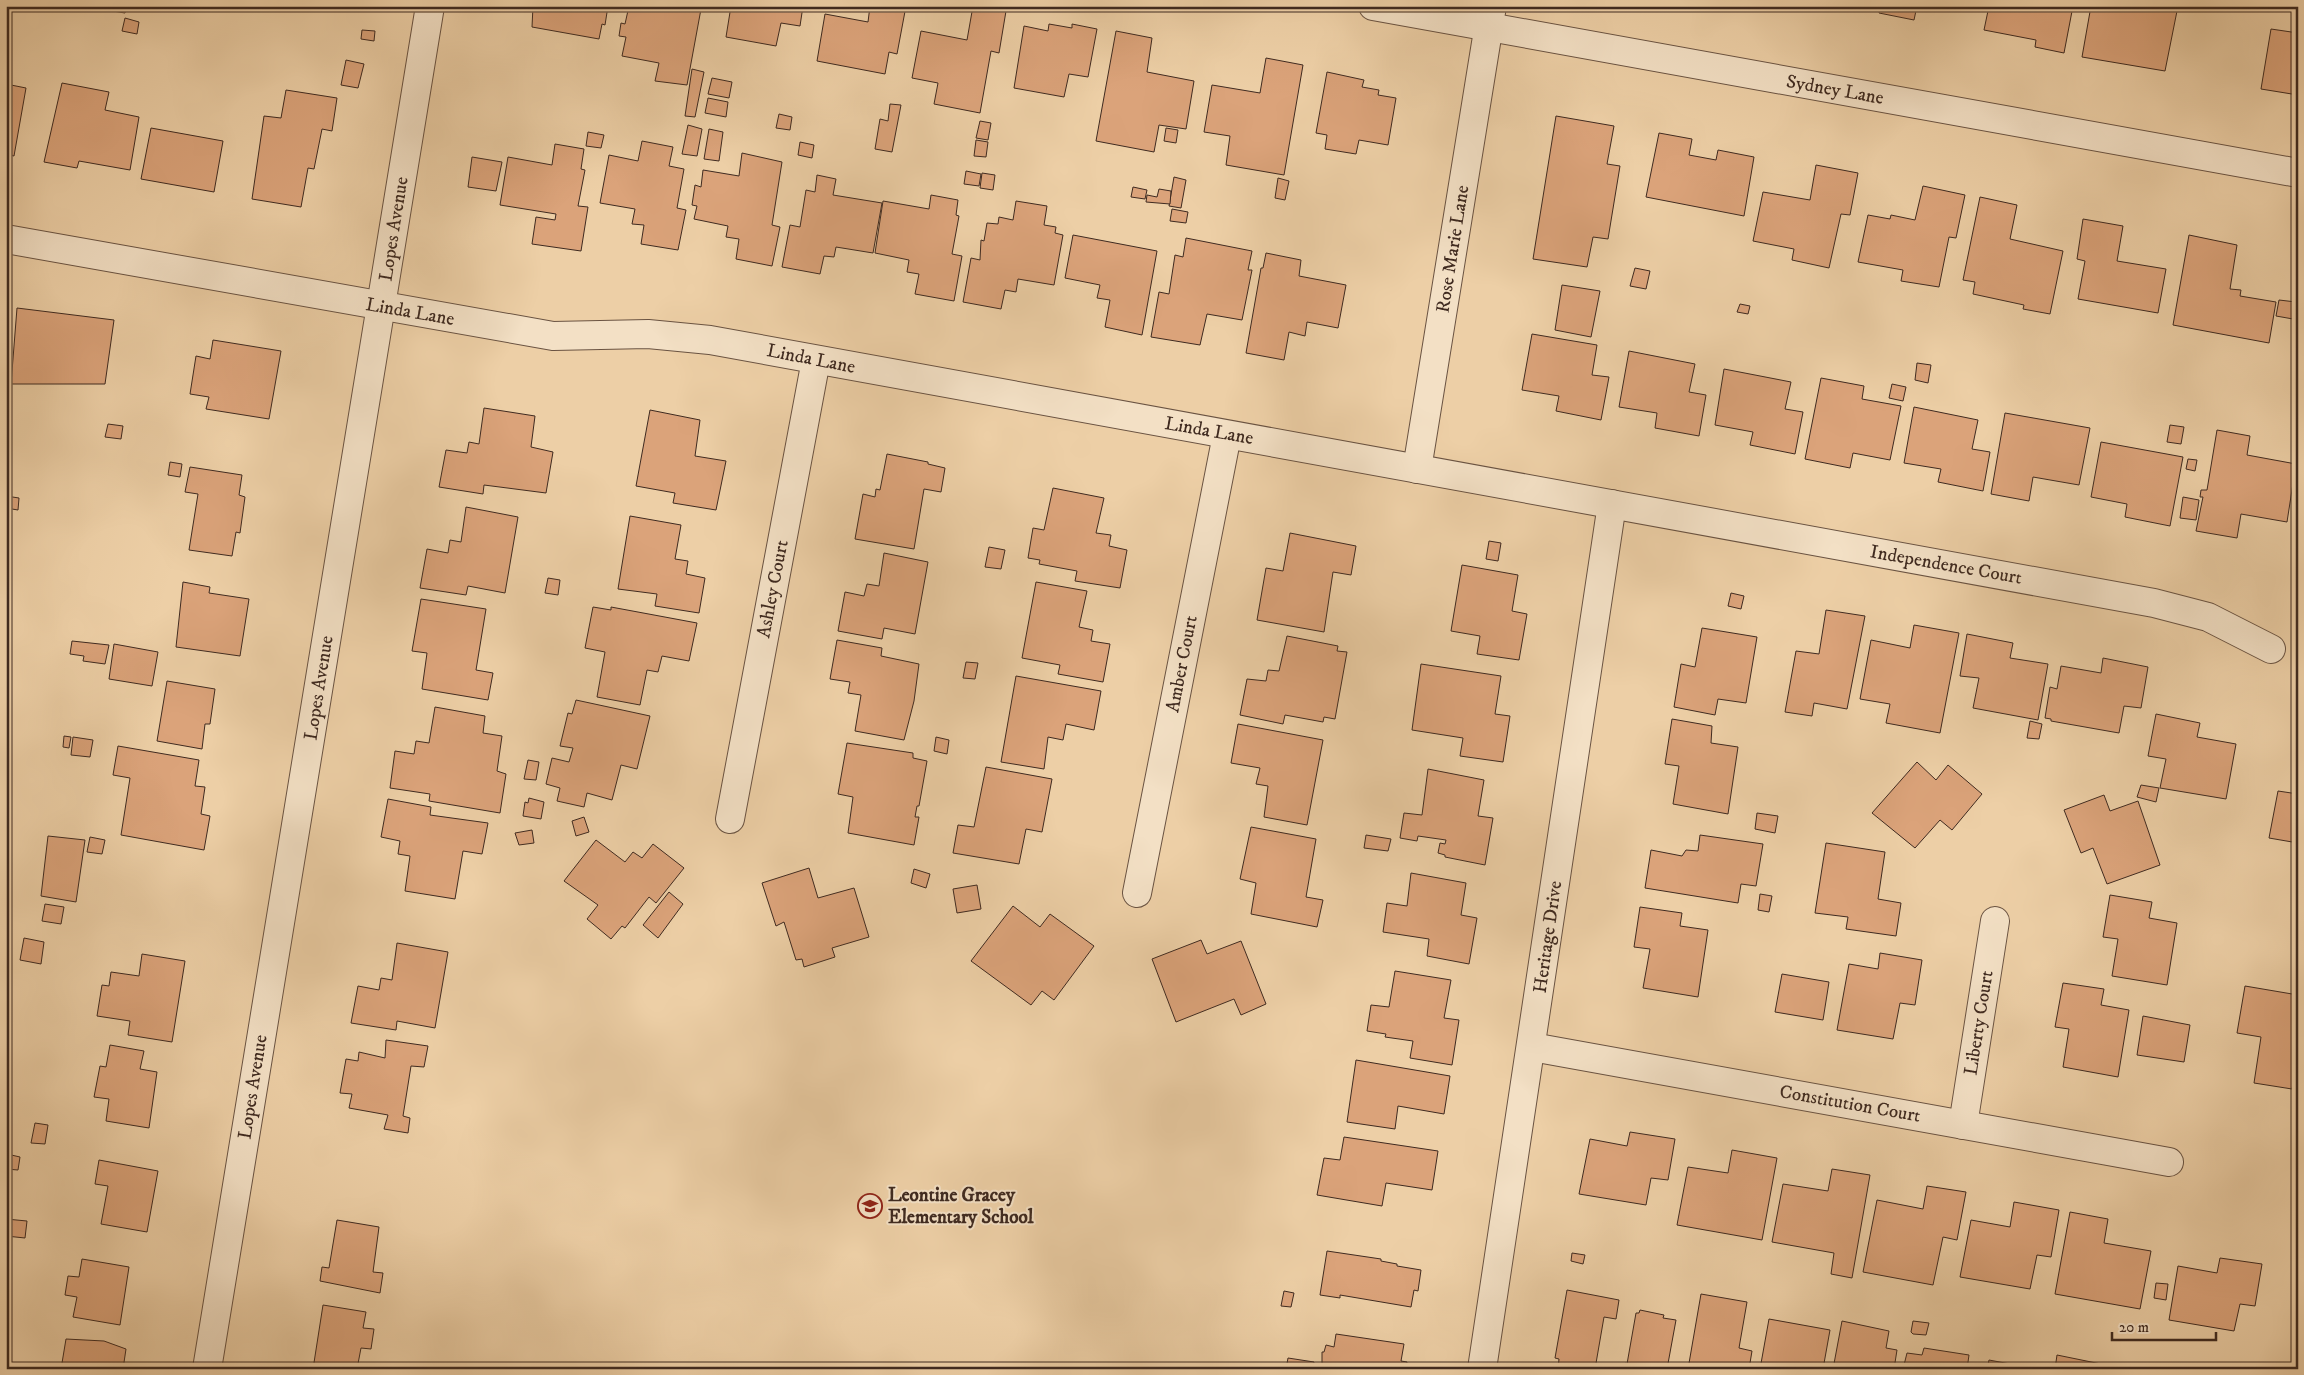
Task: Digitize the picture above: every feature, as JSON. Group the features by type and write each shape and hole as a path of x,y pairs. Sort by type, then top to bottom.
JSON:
{"street":[{"name":"Lopes Avenue","path":"206,1369 430,6"},
{"name":"Sydney Lane","path":"1373,6 1491,17 2298,173"},
{"name":"Rose Marie Lane","path":"1417,469 1491,17"},
{"name":"Linda Lane","path":"6,239 553,336 648,334 710,340 1612,504"},
{"name":"Ashley Court","path":"730,819 816,360"},
{"name":"Amber Court","path":"1136,893 1227,434"},
{"name":"Independence Court","path":"1612,504 2154,602 2208,617 2271,650"},
{"name":"Heritage Drive","path":"1482,1369 1532,1047 1612,504"},
{"name":"Liberty Court","path":"1963,1125 1995,921"},
{"name":"Constitution Court","path":"1532,1047 2169,1162"}],"building":[{"path":"107,6 127,6 125,13 107,10"},
{"path":"533,6 608,6 605,25 602,24 599,39 532,27"},
{"path":"629,6 709,6 709,10 701,9 687,85 655,81 659,63 622,56 626,37 619,36 621,23 625,24"},
{"path":"731,6 803,6 800,26 781,23 776,46 726,37"},
{"path":"870,6 906,6 897,54 889,52 885,74 817,61 825,14 868,22"},
{"path":"973,6 1006,11 999,53 991,51 980,113 934,104 938,83 912,78 921,31 967,40"},
{"path":"1880,6 1917,6 1914,20 1879,13"},
{"path":"1989,6 2073,6 2064,53 2035,47 2036,40 1984,30"},
{"path":"2091,6 2178,6 2165,71 2082,57"},
{"path":"125,18 139,22 137,34 122,31"},
{"path":"1049,24 1072,28 1072,24 1097,29 1088,77 1069,74 1064,97 1014,88 1024,26 1048,31"},
{"path":"2271,29 2298,33 2298,95 2261,89"},
{"path":"362,30 375,31 374,41 361,39"},
{"path":"1116,31 1152,38 1147,72 1194,81 1186,129 1159,125 1154,152 1096,141"},
{"path":"1266,58 1303,65 1284,175 1226,165 1230,136 1204,132 1212,85 1260,93"},
{"path":"346,60 364,64 358,88 341,85"},
{"path":"692,69 704,72 695,117 685,116"},
{"path":"1327,72 1364,80 1362,87 1379,90 1378,95 1396,98 1388,145 1359,140 1356,154 1325,149 1327,135 1316,133"},
{"path":"712,78 732,82 729,98 708,94"},
{"path":"62,83 109,92 105,110 139,117 130,170 79,161 77,168 44,162"},
{"path":"6,84 26,88 14,156 6,154"},
{"path":"286,90 337,98 332,131 322,129 314,169 308,168 301,207 252,199 264,116 281,118"},
{"path":"708,98 728,102 726,117 705,113"},
{"path":"890,104 901,105 892,152 875,149 880,119 888,121"},
{"path":"779,114 792,117 790,130 776,128"},
{"path":"1556,116 1614,126 1607,164 1620,166 1608,239 1593,237 1587,267 1533,259"},
{"path":"980,121 991,123 988,140 976,138"},
{"path":"688,125 702,129 697,156 682,154"},
{"path":"151,128 223,141 214,192 141,179"},
{"path":"1166,128 1178,130 1176,143 1164,141"},
{"path":"709,129 723,132 719,161 704,159"},
{"path":"588,132 604,135 601,148 586,146"},
{"path":"1659,133 1692,139 1689,155 1716,160 1718,150 1754,157 1744,216 1646,197"},
{"path":"976,140 988,142 986,157 974,156"},
{"path":"642,141 673,147 669,166 684,169 677,208 686,210 678,250 641,244 644,225 632,224 635,209 600,203 609,155 638,161"},
{"path":"800,142 814,145 812,158 798,155"},
{"path":"555,144 584,149 581,169 585,170 578,206 588,207 581,251 532,244 536,217 555,220 556,214 500,205 508,157 552,165"},
{"path":"742,153 782,162 772,225 780,227 772,266 736,259 739,239 726,237 728,226 694,219 697,206 692,205 695,185 701,187 703,170 739,176"},
{"path":"472,157 502,162 496,191 468,187"},
{"path":"1816,165 1858,173 1850,215 1841,214 1829,268 1792,260 1794,249 1753,241 1763,192 1810,200"},
{"path":"966,171 981,174 979,186 964,184"},
{"path":"982,173 995,175 993,190 980,188"},
{"path":"817,175 836,179 833,195 882,203 873,253 836,247 834,257 824,256 820,274 782,267 790,225 800,227 806,190 815,192"},
{"path":"1174,177 1186,180 1181,208 1169,206"},
{"path":"1278,178 1289,181 1285,200 1275,198"},
{"path":"1923,186 1965,195 1956,238 1949,237 1939,287 1901,281 1903,270 1858,262 1868,215 1890,219 1891,215 1915,220"},
{"path":"1133,187 1147,190 1145,199 1131,197"},
{"path":"1159,189 1171,191 1170,204 1146,202 1147,195 1157,197"},
{"path":"931,195 958,200 956,215 959,216 952,254 962,256 954,301 915,294 919,274 907,272 909,260 875,253 883,201 929,209"},
{"path":"1980,197 2017,205 2010,239 2063,251 2050,314 2023,309 2024,305 1973,294 1975,282 1963,280"},
{"path":"1016,201 1047,206 1044,225 1056,227 1055,233 1063,235 1054,285 1018,279 1016,292 1005,290 1001,309 963,302 971,258 980,260 981,240 984,241 987,223 998,224 999,217 1013,220"},
{"path":"1172,209 1188,212 1186,223 1170,221"},
{"path":"2083,219 2123,226 2117,261 2166,269 2158,313 2078,299 2085,261 2077,259"},
{"path":"1073,235 1157,251 1142,335 1105,327 1110,300 1097,298 1100,285 1065,278"},
{"path":"2189,235 2237,245 2230,289 2241,290 2240,296 2276,302 2269,343 2173,325"},
{"path":"1186,238 1252,251 1248,270 1252,270 1242,320 1207,314 1200,345 1151,337 1159,292 1169,294 1175,255 1183,257"},
{"path":"1266,253 1301,260 1299,276 1346,285 1338,328 1307,322 1305,336 1289,332 1284,360 1246,353 1261,268 1263,268"},
{"path":"1635,268 1650,271 1646,289 1630,286"},
{"path":"1562,285 1600,291 1591,337 1555,330"},
{"path":"2279,300 2296,302 2293,319 2276,316"},
{"path":"1740,304 1750,306 1748,314 1737,312"},
{"path":"17,308 114,320 105,384 11,384"},
{"path":"1532,334 1597,345 1592,375 1609,377 1601,420 1556,411 1559,396 1522,390"},
{"path":"213,340 281,351 269,419 206,409 209,397 190,394 196,356 210,359"},
{"path":"1629,351 1695,364 1689,392 1706,395 1699,436 1655,428 1657,413 1619,407"},
{"path":"1917,363 1931,365 1928,383 1915,380"},
{"path":"1724,369 1791,382 1785,409 1803,412 1795,454 1750,445 1753,432 1715,425"},
{"path":"1821,378 1864,386 1862,399 1901,406 1890,460 1853,453 1850,468 1805,459"},
{"path":"1892,384 1906,387 1903,401 1889,398"},
{"path":"1914,407 1978,420 1972,449 1990,452 1983,491 1938,482 1941,469 1904,463"},
{"path":"484,408 535,416 531,447 553,452 546,493 484,485 483,494 439,487 446,450 467,453 469,442 479,444"},
{"path":"650,410 700,420 695,456 726,461 716,510 673,503 675,493 636,486"},
{"path":"2005,413 2090,428 2079,485 2033,477 2029,501 1991,494"},
{"path":"108,424 123,426 121,439 105,437"},
{"path":"2170,425 2184,427 2181,444 2167,442"},
{"path":"2217,430 2250,436 2247,455 2296,464 2287,522 2241,514 2237,538 2196,531 2203,497 2200,497 2201,490 2207,490"},
{"path":"2101,442 2183,457 2170,526 2125,517 2127,504 2091,497"},
{"path":"887,454 928,462 928,464 945,468 941,492 924,489 914,549 855,539 863,494 875,497 876,489 880,490"},
{"path":"2188,459 2197,460 2195,471 2186,469"},
{"path":"170,462 182,464 180,477 168,475"},
{"path":"190,467 242,475 239,495 245,497 240,533 236,532 232,556 189,550 198,494 185,492"},
{"path":"1053,488 1104,498 1096,533 1111,535 1109,546 1127,550 1120,588 1075,581 1077,571 1039,564 1040,560 1028,558 1033,528 1044,530"},
{"path":"6,496 19,498 18,510 6,508"},
{"path":"2183,497 2199,500 2196,520 2180,518"},
{"path":"466,507 518,517 505,593 468,586 466,595 420,588 427,549 448,553 450,540 461,542"},
{"path":"630,516 681,525 675,559 688,561 686,574 705,578 699,613 655,606 657,594 618,589"},
{"path":"1290,533 1356,546 1351,575 1333,572 1324,632 1257,620 1266,568 1283,571"},
{"path":"1489,541 1501,543 1498,561 1486,559"},
{"path":"989,547 1005,550 1001,569 985,567"},
{"path":"884,553 928,562 915,634 884,628 882,639 838,631 845,592 864,596 867,584 879,586"},
{"path":"1462,565 1518,575 1512,611 1527,614 1519,660 1477,654 1480,636 1451,631"},
{"path":"548,578 560,580 558,595 545,593"},
{"path":"183,582 210,587 209,593 249,599 240,656 176,647"},
{"path":"1036,582 1087,591 1079,627 1093,630 1091,641 1110,644 1103,682 1058,674 1060,665 1022,658"},
{"path":"1731,593 1744,596 1741,609 1728,606"},
{"path":"421,599 486,609 476,670 493,673 488,700 422,689 427,653 412,651"},
{"path":"593,607 611,610 611,607 697,623 689,661 662,656 658,672 647,670 640,705 597,697 605,652 585,648"},
{"path":"1826,610 1865,616 1847,709 1814,703 1812,716 1785,712 1796,651 1819,654"},
{"path":"1914,625 1959,633 1940,733 1886,723 1890,704 1860,699 1871,640 1910,648"},
{"path":"1702,628 1757,637 1746,703 1718,699 1715,715 1674,707 1681,664 1695,667"},
{"path":"1967,634 2013,643 2010,658 2048,664 2038,720 1973,708 1979,678 1960,676"},
{"path":"1287,636 1338,646 1337,651 1347,652 1335,719 1324,717 1323,722 1285,715 1283,724 1240,715 1247,679 1266,681 1268,670 1279,671"},
{"path":"837,640 882,648 881,656 919,664 914,701 904,740 855,731 861,695 848,693 850,682 830,679"},
{"path":"72,641 109,645 105,664 83,661 84,656 70,654"},
{"path":"114,644 158,652 152,686 109,679"},
{"path":"2103,658 2148,667 2141,708 2124,706 2119,733 2051,721 2051,719 2045,718 2050,687 2057,689 2061,666 2101,673"},
{"path":"966,662 978,663 975,679 963,678"},
{"path":"1421,664 1501,676 1495,714 1510,716 1503,762 1460,756 1463,738 1412,730"},
{"path":"1016,676 1101,691 1094,730 1066,724 1063,740 1048,737 1044,769 1001,762"},
{"path":"167,681 215,689 210,724 205,724 202,749 157,741"},
{"path":"576,700 650,716 637,769 621,765 612,800 587,793 584,807 557,801 560,788 546,784 552,758 569,762 573,748 560,746 568,713 572,714"},
{"path":"435,707 485,716 483,733 502,736 497,771 506,774 500,813 429,801 430,794 390,788 395,751 414,754 416,741 429,743"},
{"path":"2156,714 2200,723 2197,737 2236,744 2226,799 2160,788 2166,759 2148,756"},
{"path":"1672,719 1712,726 1711,743 1738,747 1728,814 1673,804 1679,766 1665,764"},
{"path":"2030,721 2042,724 2039,739 2027,738"},
{"path":"1238,724 1323,740 1307,825 1264,817 1268,786 1256,784 1260,768 1231,763"},
{"path":"64,736 71,737 69,748 63,747"},
{"path":"73,737 93,740 90,757 71,755"},
{"path":"936,737 949,740 947,754 934,751"},
{"path":"847,743 913,753 913,758 927,761 919,806 917,806 915,817 919,817 914,845 848,833 853,797 838,794"},
{"path":"118,746 199,760 195,786 205,787 201,814 210,816 204,850 121,835 130,778 113,775"},
{"path":"528,760 539,762 536,780 524,779"},
{"path":"1917,762 1936,780 1948,765 1982,794 1952,830 1940,820 1915,848 1872,813"},
{"path":"986,767 1052,779 1042,832 1026,829 1019,864 953,853 958,825 974,827"},
{"path":"1428,769 1484,780 1478,816 1493,818 1485,865 1445,857 1445,855 1438,853 1440,843 1445,844 1446,840 1418,836 1417,841 1400,838 1404,813 1422,815"},
{"path":"2141,785 2159,788 2156,802 2137,797"},
{"path":"2278,791 2298,794 2298,843 2269,838"},
{"path":"2104,795 2110,811 2138,801 2160,865 2107,884 2093,848 2081,853 2064,810"},
{"path":"529,798 544,802 541,819 523,816 525,802 528,803"},
{"path":"388,799 431,807 430,815 488,823 482,854 463,851 455,899 405,891 410,856 398,854 400,841 381,837"},
{"path":"1757,813 1778,816 1775,833 1755,829"},
{"path":"584,817 589,832 576,836 572,821"},
{"path":"1251,827 1316,839 1306,897 1323,900 1317,927 1251,914 1256,883 1240,879"},
{"path":"532,830 534,843 519,845 515,833"},
{"path":"1366,835 1391,839 1388,851 1364,848"},
{"path":"1700,835 1763,844 1756,886 1741,884 1738,903 1645,888 1651,850 1682,856 1686,850 1698,851"},
{"path":"48,836 85,840 76,902 41,896"},
{"path":"90,837 105,840 102,854 87,852"},
{"path":"596,840 625,862 633,852 642,858 653,844 684,868 656,903 649,897 625,928 622,926 611,939 587,919 598,905 564,881"},
{"path":"1826,843 1885,852 1878,899 1901,903 1896,936 1846,929 1848,917 1815,913"},
{"path":"809,868 818,898 854,888 869,937 832,948 835,957 804,967 802,959 796,960 784,922 776,926 762,883"},
{"path":"914,869 930,874 926,888 911,883"},
{"path":"1411,873 1466,883 1461,915 1477,918 1469,964 1427,956 1429,939 1383,932 1387,903 1407,906"},
{"path":"977,885 981,909 957,913 953,889"},
{"path":"669,892 683,904 658,938 643,925"},
{"path":"1760,894 1772,896 1769,912 1758,910"},
{"path":"2110,895 2152,902 2149,918 2177,923 2167,985 2112,976 2118,939 2103,937"},
{"path":"45,904 64,907 61,924 42,921"},
{"path":"1013,906 1040,927 1050,914 1094,946 1054,1000 1042,991 1031,1005 971,961"},
{"path":"1640,907 1682,913 1680,926 1708,930 1698,997 1643,988 1650,949 1634,947"},
{"path":"24,938 44,942 41,964 20,960"},
{"path":"1201,940 1207,954 1241,941 1266,1004 1241,1015 1234,999 1176,1022 1152,959"},
{"path":"397,943 448,952 435,1028 397,1021 396,1030 351,1023 358,986 379,990 381,978 392,980"},
{"path":"1880,953 1922,960 1915,1005 1900,1003 1893,1039 1837,1030 1849,964 1878,969"},
{"path":"142,954 185,961 172,1042 128,1035 130,1021 97,1016 102,985 109,986 111,972 139,976"},
{"path":"1395,971 1451,980 1444,1018 1459,1020 1452,1065 1410,1058 1413,1041 1385,1037 1386,1034 1367,1031 1371,1005 1389,1007"},
{"path":"1782,974 1829,982 1823,1020 1775,1012"},
{"path":"2063,983 2104,989 2101,1005 2129,1010 2118,1077 2063,1067 2069,1029 2055,1027"},
{"path":"2245,986 2298,995 2298,1056 2292,1089 2254,1083 2261,1037 2237,1033"},
{"path":"2143,1016 2190,1025 2184,1062 2137,1055"},
{"path":"386,1040 428,1046 424,1067 411,1066 403,1116 410,1118 408,1133 384,1129 388,1115 349,1108 352,1094 340,1093 346,1059 358,1061 359,1052 385,1058"},
{"path":"110,1045 144,1051 140,1069 157,1072 149,1128 106,1121 109,1099 94,1097 100,1066 106,1067"},
{"path":"1356,1060 1450,1076 1444,1114 1398,1106 1395,1129 1347,1122"},
{"path":"35,1123 48,1125 45,1144 31,1143"},
{"path":"1630,1132 1675,1139 1668,1180 1651,1178 1646,1205 1579,1194 1590,1139 1627,1146"},
{"path":"1344,1137 1438,1151 1432,1190 1386,1183 1382,1206 1317,1195 1324,1158 1340,1160"},
{"path":"1732,1150 1777,1158 1762,1240 1677,1225 1688,1167 1728,1173"},
{"path":"7,1154 20,1157 18,1170 6,1169"},
{"path":"99,1160 158,1171 147,1232 101,1224 108,1186 95,1184"},
{"path":"1832,1169 1870,1175 1852,1278 1831,1274 1834,1253 1772,1242 1783,1184 1828,1191"},
{"path":"1927,1186 1966,1192 1957,1240 1943,1237 1933,1285 1863,1272 1877,1200 1923,1209"},
{"path":"2014,1202 2059,1210 2051,1257 2037,1255 2030,1289 1960,1277 1971,1220 2010,1227"},
{"path":"2070,1212 2108,1219 2104,1243 2151,1251 2140,1309 2055,1294"},
{"path":"6,1219 27,1221 25,1238 6,1236"},
{"path":"337,1220 379,1227 373,1272 383,1273 380,1293 320,1281 322,1267 329,1268"},
{"path":"1327,1251 1381,1259 1381,1261 1397,1264 1397,1266 1421,1270 1418,1291 1414,1290 1411,1307 1340,1295 1340,1298 1320,1295"},
{"path":"1572,1253 1585,1255 1583,1264 1571,1261"},
{"path":"2220,1258 2262,1264 2255,1306 2240,1304 2234,1331 2169,1320 2178,1266 2217,1273"},
{"path":"82,1259 129,1267 120,1325 73,1317 77,1297 65,1295 68,1276 79,1277"},
{"path":"2156,1283 2168,1284 2166,1300 2154,1298"},
{"path":"1567,1290 1619,1300 1616,1319 1604,1317 1595,1369 1558,1369 1559,1359 1555,1358"},
{"path":"1284,1291 1294,1293 1291,1307 1281,1306"},
{"path":"1701,1294 1747,1302 1739,1348 1752,1351 1749,1369 1688,1369"},
{"path":"323,1305 366,1312 363,1328 374,1329 371,1349 361,1348 357,1369 313,1369"},
{"path":"1640,1310 1664,1315 1663,1318 1676,1320 1667,1369 1624,1369 1625,1363 1627,1364 1636,1313 1639,1313"},
{"path":"1769,1319 1830,1330 1823,1369 1760,1369"},
{"path":"1842,1321 1889,1331 1886,1348 1897,1350 1894,1369 1833,1369"},
{"path":"1913,1321 1929,1323 1926,1335 1913,1334 1911,1332"},
{"path":"1336,1334 1404,1344 1401,1361 1407,1362 1406,1369 1322,1369 1322,1352 1324,1352 1326,1345 1334,1347"},
{"path":"66,1339 104,1341 126,1349 123,1369 61,1369"},
{"path":"1924,1348 1969,1355 1967,1369 1907,1369 1907,1366 1904,1365 1907,1353 1922,1355"},
{"path":"2057,1355 2106,1365 2105,1369 2055,1369"},
{"path":"1288,1358 1314,1362 1313,1369 1286,1369"},
{"path":"1989,1360 2037,1369 1987,1369"}],"place":[{"name":"Leontine Gracey Elementary School","path":"870,1206"}]}
